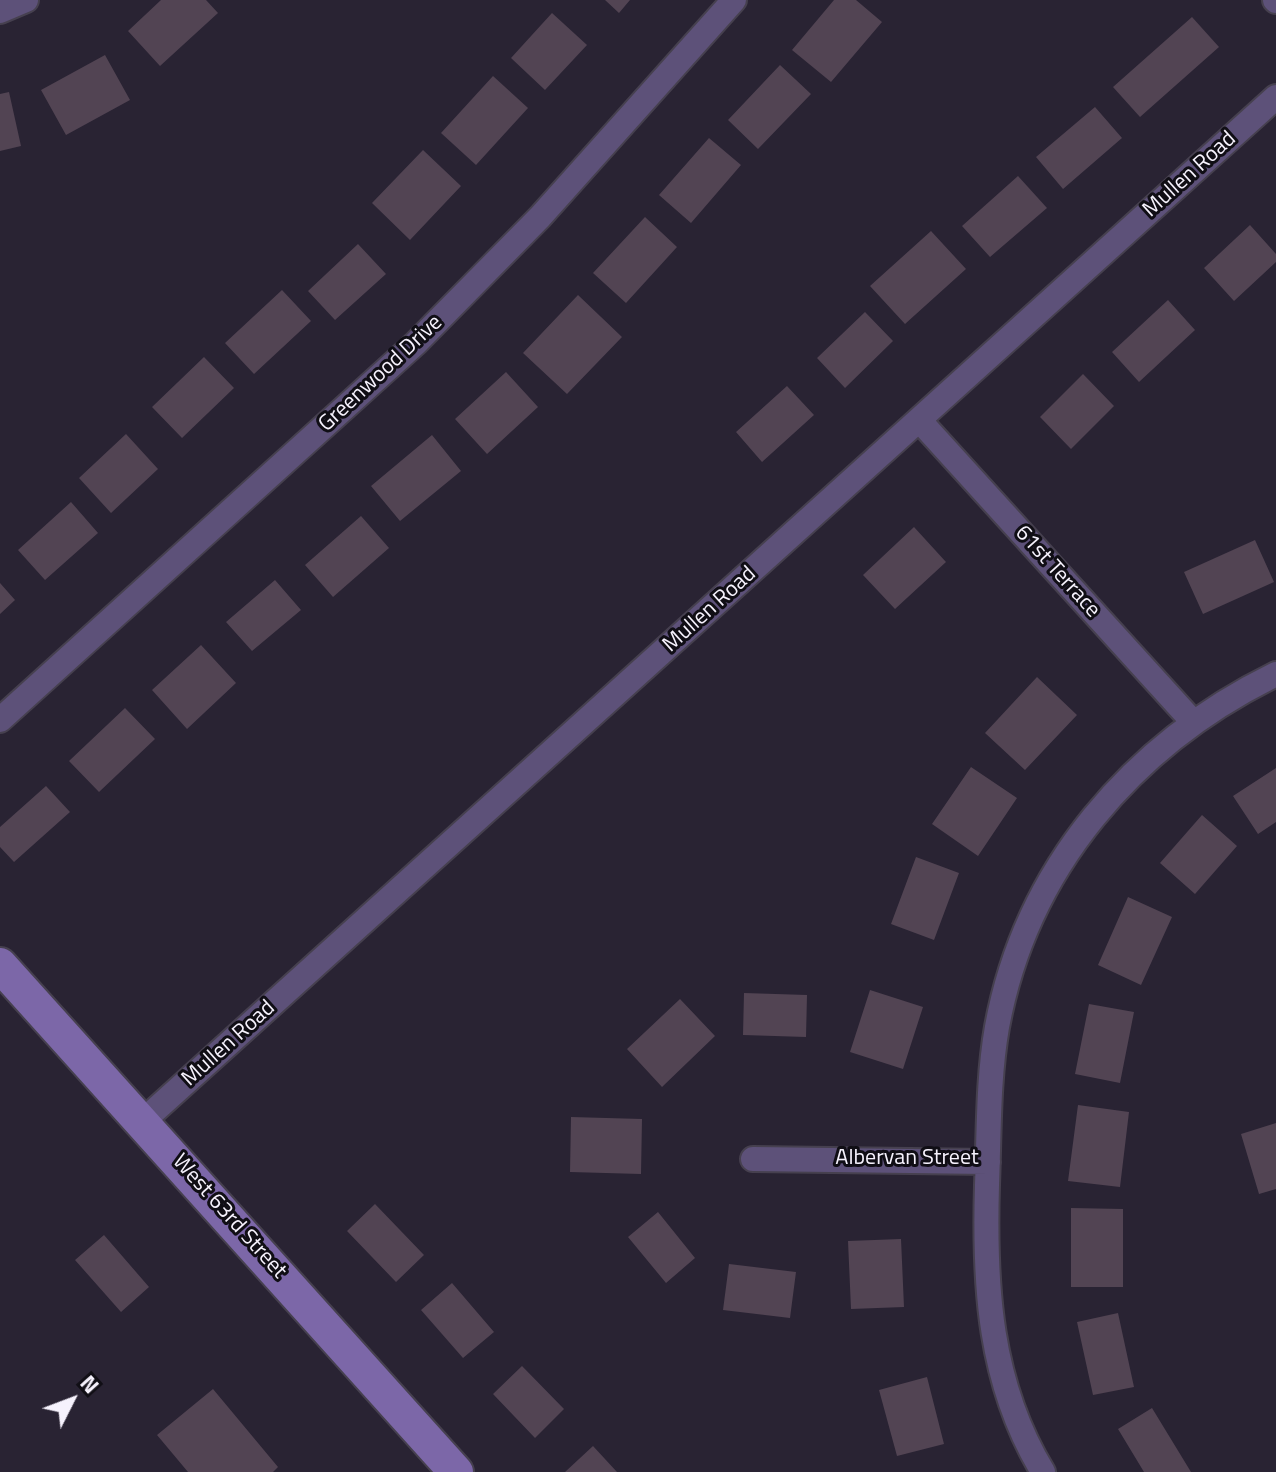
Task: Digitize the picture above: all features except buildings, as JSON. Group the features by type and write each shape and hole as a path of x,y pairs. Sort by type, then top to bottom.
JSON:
{"street":[{"path":"0,11 26,0"},
{"name":"Greenwood Drive","path":"0,720 416,343 540,217 734,0"},
{"name":"Mullen Road","path":"143,1121 1276,97"},
{"name":"61st Terrace","path":"920,421 1194,723"},
{"name":"Albervan Street","path":"753,1159 988,1162 997,1027 1014,958 1042,893 1074,841 1116,788 1140,764 1235,694 1276,674"},
{"name":"West 63rd Street","path":"0,965 456,1472"},
{"path":"988,1162 985,1256 995,1353 1010,1402 1043,1472"}]}
